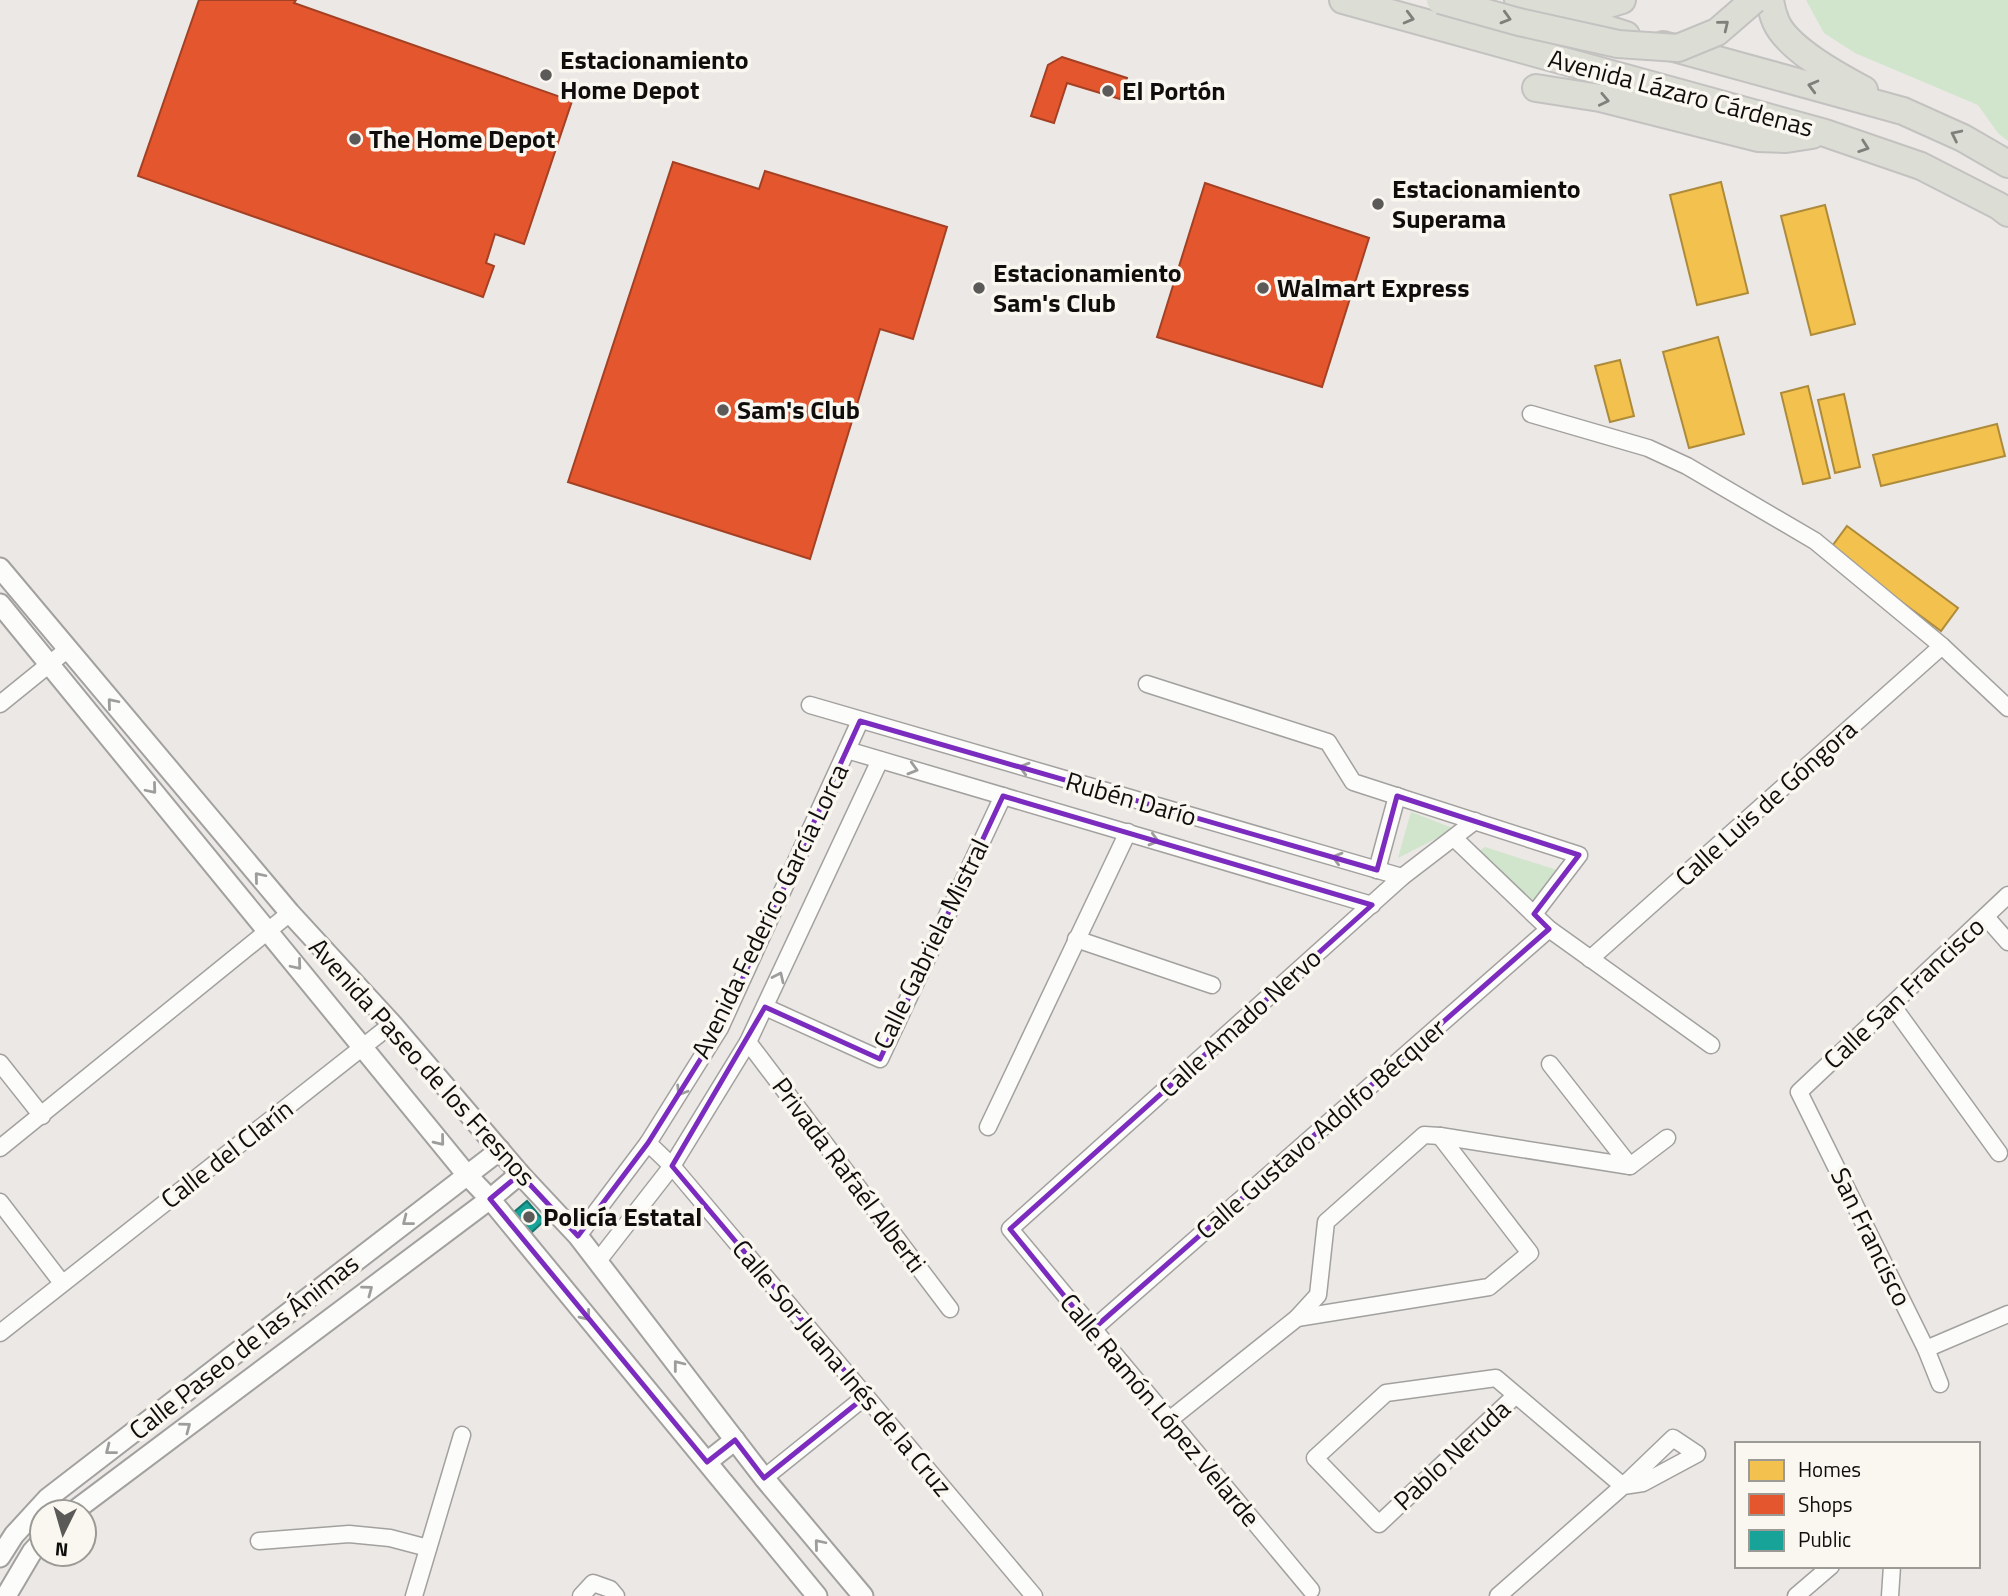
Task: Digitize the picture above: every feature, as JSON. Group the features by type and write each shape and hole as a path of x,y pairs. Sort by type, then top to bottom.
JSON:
{"highway":[{"name":"Avenida Lázaro Cárdenas","path":"1343,0 1825,133 1920,166 1999,206 2008,214"},
{"path":"1440,0 1519,22 1618,44 1678,48 1717,32 1754,0"},
{"name":"Avenida Lázaro Cárdenas","path":"1518,0 1615,33 1903,111 1963,138 2008,164"},
{"path":"1562,0 1609,4 1622,0"},
{"path":"1770,0 1776,23 1791,41 1838,76 1903,111"},
{"path":"1536,88 1600,98 1758,138 1786,139 1825,133"}],"street":[{"path":"1531,414 1648,448 1687,466 1815,541 1942,646 2008,708"},
{"name":"Avenida Paseo de los Fresnos","path":"0,568 290,914 392,1024 520,1174 579,1236 764,1478 863,1596"},
{"name":"Avenida Paseo de los Fresnos","path":"0,604 467,1175 490,1199 817,1596"},
{"name":"Calle Luis de Góngora","path":"1590,959 1942,646"},
{"path":"0,704 68,649"},
{"path":"1147,684 1328,741 1353,782 1579,855 1534,914"},
{"name":"Rubén Darío","path":"810,705 1402,877"},
{"name":"Avenida Federico García Lorca","path":"579,1236 648,1143 720,1028 860,721"},
{"name":"Rubén Darío","path":"847,750 1372,905"},
{"name":"Avenida Federico García Lorca","path":"598,1261 672,1166 748,1042 880,760"},
{"name":"Calle Gabriela Mistral","path":"765,1007 880,1059 1003,796"},
{"path":"1377,870 1397,796"},
{"name":"Calle Amado Nervo","path":"1010,1229 1402,877 1475,821"},
{"path":"988,1126 1128,832"},
{"path":"1454,838 1549,929 1711,1045"},
{"name":"Calle San Francisco","path":"1799,1092 2008,895"},
{"path":"0,1148 290,914"},
{"path":"1986,917 2008,942"},
{"name":"Calle Gustavo Adolfo Bécquer","path":"1093,1330 1549,929"},
{"path":"1076,939 1212,985"},
{"path":"1892,1005 1998,1153"},
{"name":"Calle del Clarín","path":"0,1333 392,1024"},
{"name":"Privada Rafaél Alberti","path":"748,1042 950,1309"},
{"path":"0,1063 42,1116"},
{"path":"1550,1064 1630,1166"},
{"name":"San Francisco","path":"1799,1092 1926,1349 1940,1384"},
{"path":"1168,1421 1297,1318 1318,1295 1326,1222 1424,1135 1630,1166 1667,1138"},
{"path":"1297,1318 1489,1287 1530,1253 1440,1136"},
{"name":"Calle Sor Juana Inés de la Cruz","path":"648,1143 672,1166 1034,1596"},
{"name":"Calle Paseo de las Ánimas","path":"0,1557 14,1535 48,1498 500,1150"},
{"name":"Calle Paseo de las Ánimas","path":"92,1498 520,1174"},
{"path":"0,1202 62,1283"},
{"name":"Calle Ramón López Velarde","path":"1010,1229 1311,1590"},
{"path":"1926,1349 2008,1314"},
{"name":"Pablo Neruda","path":"1498,1596 1623,1486 1516,1395 1496,1378 1386,1393 1315,1458 1379,1524 1516,1395"},
{"path":"764,1478 866,1396"},
{"path":"414,1596 462,1435"},
{"path":"707,1462 735,1440"},
{"path":"259,1541 349,1534 390,1538 428,1548"},
{"path":"6,1596 28,1559"},
{"path":"1796,1596 1829,1568"},
{"path":"1890,1596 1892,1568"},
{"path":"581,1596 593,1583 610,1589 615,1596"}],"highlighted area":[{"path":"860,721 1377,870 1397,796 1579,855 1534,914 1549,929 1092,1330 1010,1229 1372,905 1003,796 880,1059 765,1007 672,1166 866,1396 764,1478 735,1440 707,1462 490,1199 520,1174 578,1236 648,1143 720,1028"}],"green space":[{"path":"1806,0 2008,0 2008,141 1998,133 1978,105 1855,53 1824,33"},
{"path":"1411,812 1455,829 1398,858"},
{"path":"1485,847 1563,872 1534,905 1475,854"}],"building: Homes":[{"path":"1721,182 1748,293 1697,305 1670,195"},
{"path":"1825,205 1855,324 1811,335 1781,216"},
{"path":"1718,337 1744,434 1689,448 1663,352"},
{"path":"1620,360 1634,416 1610,422 1595,366"},
{"path":"1808,386 1830,478 1803,484 1781,393"},
{"path":"1844,394 1860,467 1835,473 1818,400"},
{"path":"1997,424 2005,456 1881,486 1873,455"},
{"path":"1847,526 1958,608 1941,631 1830,549"}],"building: Shops":[{"name":"The Home Depot","path":"199,0 296,0 294,3 572,101 524,244 495,234 486,263 494,266 483,297 138,176"},
{"name":"El Portón","path":"1062,57 1127,78 1120,99 1067,83 1054,123 1031,116 1048,65"},
{"name":"Sam's Club","path":"673,162 759,189 765,171 947,227 913,339 880,329 810,559 568,482"},
{"name":"Walmart Express","path":"1205,183 1369,238 1322,387 1157,337"}],"building: Public":[{"name":"Policía Estatal","path":"527,1201 544,1221 531,1233 514,1212"}],"place":[{"name":"Estacionamiento Home Depot","path":"546,75"},
{"name":"El Portón","path":"1108,91"},
{"name":"The Home Depot","path":"355,139"},
{"name":"Estacionamiento Superama","path":"1378,204"},
{"name":"Estacionamiento Sam's Club","path":"979,288"},
{"name":"Walmart Express","path":"1263,288"},
{"name":"Sam's Club","path":"723,410"},
{"name":"Policía Estatal","path":"529,1217"}]}
